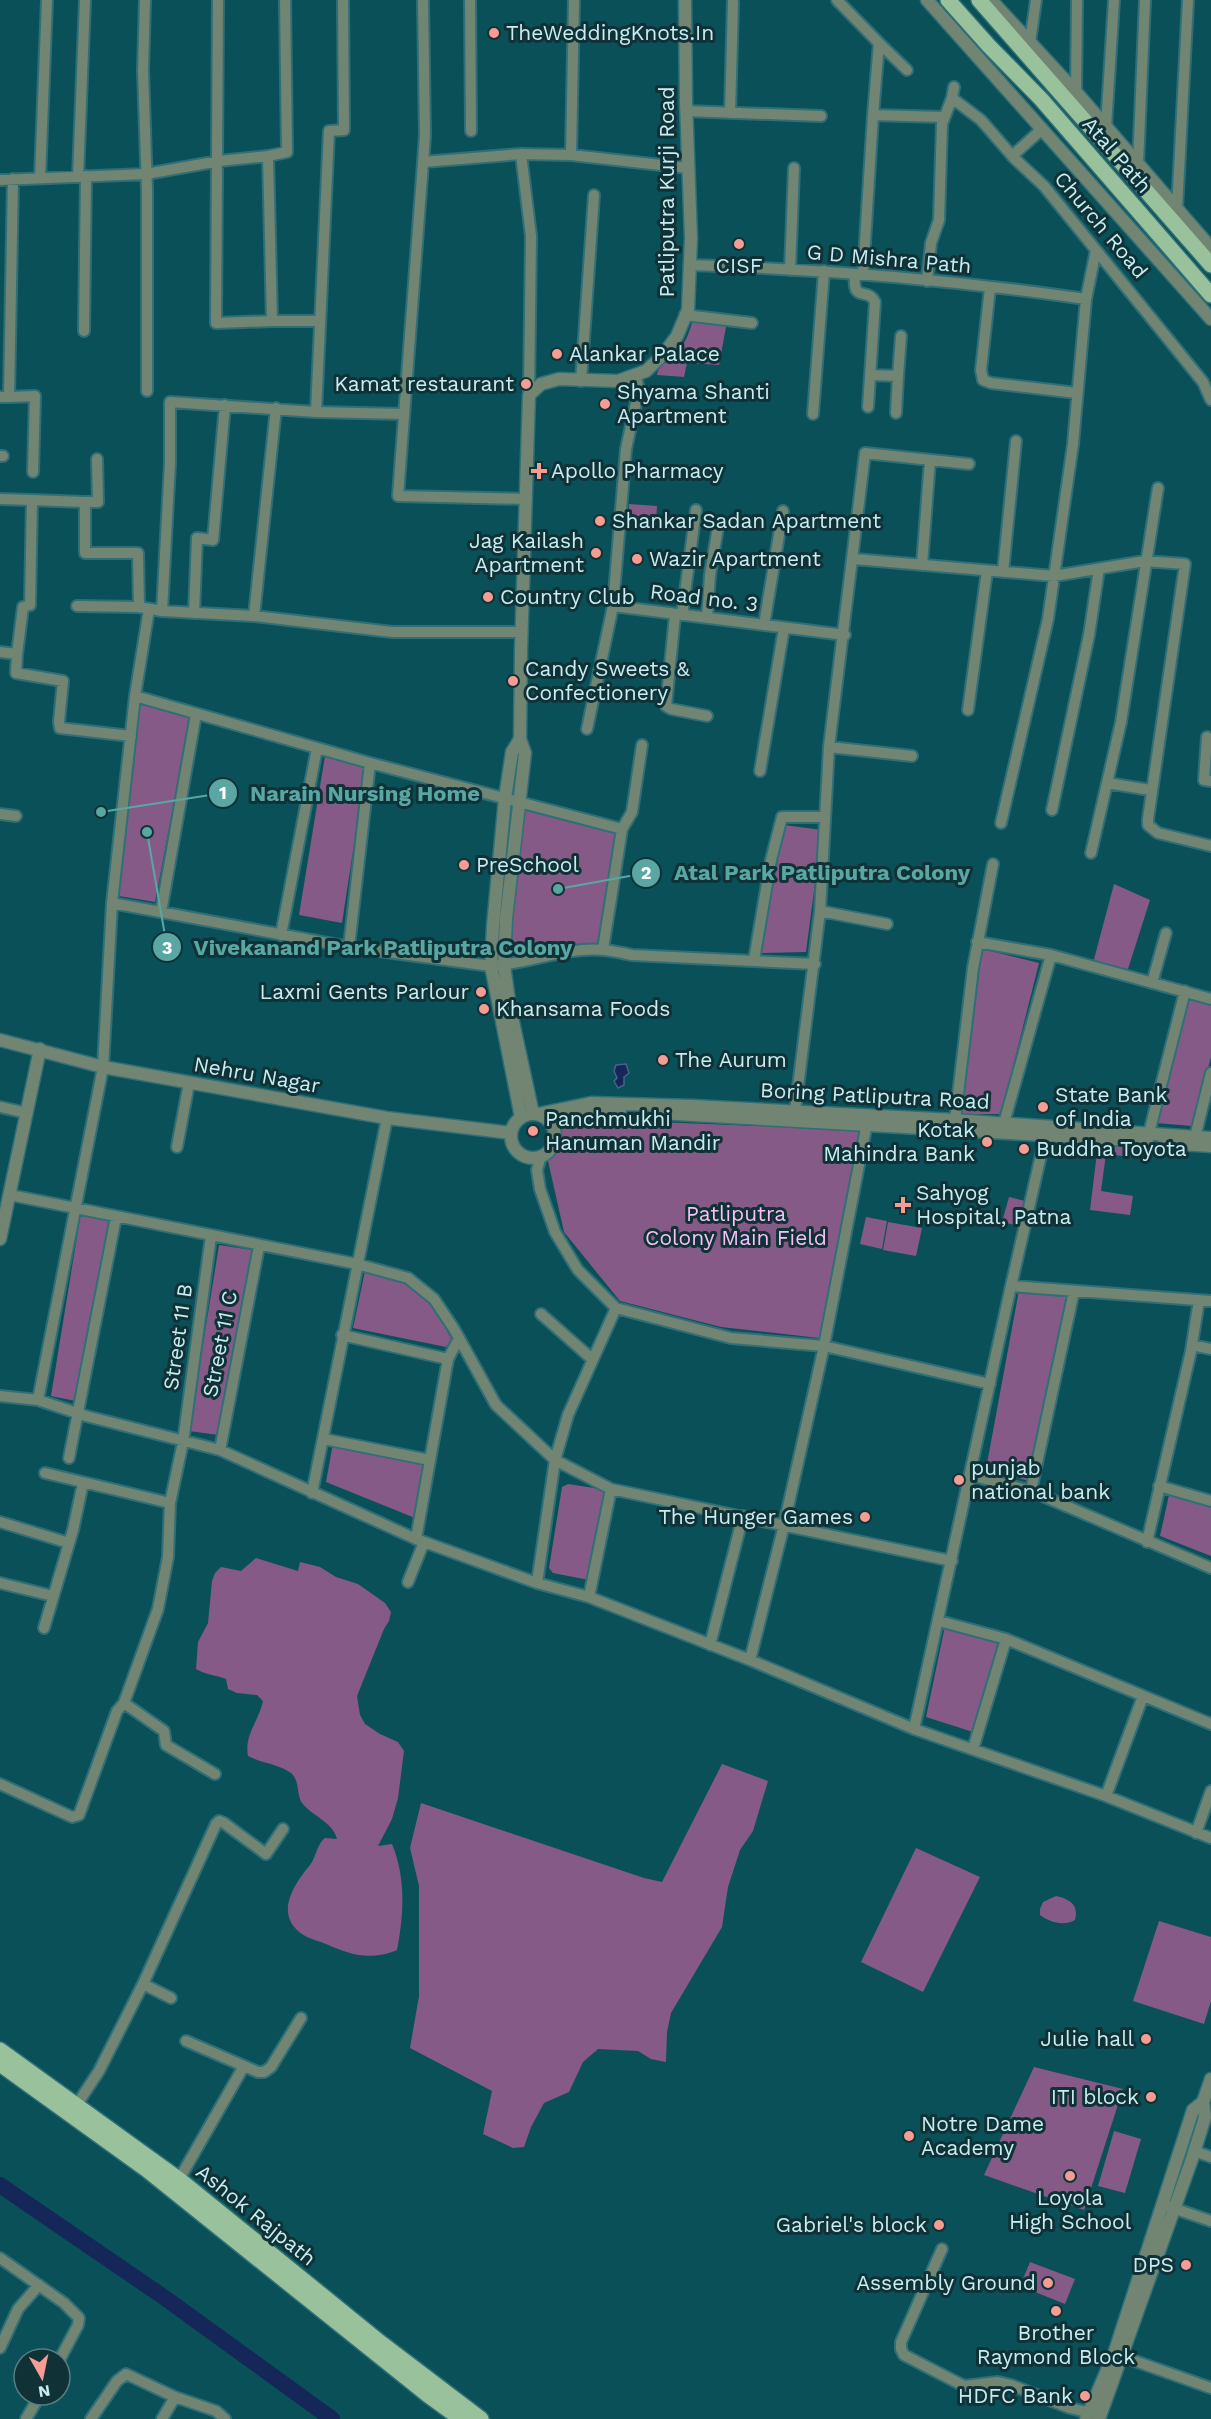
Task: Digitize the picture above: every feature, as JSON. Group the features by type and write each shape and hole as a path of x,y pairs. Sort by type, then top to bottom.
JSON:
{"main road":[{"name":"Atal Path","path":"948,0 983,51 1041,99 1211,295"},
{"name":"Atal Path","path":"979,0 1211,265"},
{"path":"998,22 1016,28"},
{"name":"Ashok Rajpath","path":"0,2050 73,2110 481,2419"},
{"name":"Ashok Rajpath","path":"0,2064 73,2110"},
{"name":"Ashok Rajpath","path":"175,2185 403,2376 461,2419"}],"street":[{"path":"40,178 47,0"},
{"path":"84,331 82,177 85,0"},
{"path":"145,0 143,70 147,391"},
{"path":"218,0 219,162 216,322 319,321"},
{"path":"0,180 146,174 287,152 285,0"},
{"path":"316,412 329,131 344,130 343,0"},
{"path":"423,0 425,136 398,496 526,499"},
{"path":"470,0 471,131"},
{"path":"571,154 574,0"},
{"name":"Patliputra Kurji Road","path":"530,395 541,384 559,379 618,381 646,371 663,355 677,336 688,310 692,238 686,111 685,0"},
{"path":"837,0 907,70"},
{"path":"927,0 983,51 1042,129 1211,319"},
{"path":"991,0 1076,92 1211,247"},
{"path":"1030,42 1036,0"},
{"path":"1076,92 1077,0"},
{"path":"1106,127 1114,0"},
{"path":"1138,164 1145,0"},
{"path":"1177,209 1188,0"},
{"path":"730,112 733,2"},
{"path":"868,407 875,298 855,291 853,288 859,274 879,43"},
{"name":"Church Road","path":"943,117 953,92 1012,156 1044,186 1203,382 1211,400"},
{"path":"686,111 821,116"},
{"path":"873,115 943,117 939,220 931,243 927,281"},
{"path":"1012,156 1042,129"},
{"path":"423,162 521,154 571,154 688,168"},
{"path":"521,154 531,236 530,395 521,632 520,739 525,753 506,919 504,965 510,1008 535,1114"},
{"path":"268,156 272,321"},
{"path":"790,270 794,168"},
{"path":"13,179 5,259 4,397 35,396 33,472"},
{"path":"581,381 594,195"},
{"path":"1211,242 1211,247"},
{"path":"1001,823 1046,631 1073,444 1086,299 1096,250"},
{"name":"G D Mishra Path","path":"689,265 824,271 1086,299"},
{"path":"813,414 824,271"},
{"path":"990,288 981,370 983,380 991,383 1077,393"},
{"path":"686,315 752,323"},
{"path":"896,413 901,336"},
{"path":"587,729 613,606 626,449 639,389 636,375"},
{"path":"870,375 898,376"},
{"path":"162,611 170,402 316,412 404,414"},
{"path":"194,613 197,538 213,540 225,405"},
{"path":"254,616 276,408"},
{"path":"1003,572 1016,441"},
{"path":"795,1111 815,964 829,747 845,635 866,453 969,464"},
{"path":"0,499 98,502 97,459"},
{"path":"922,565 930,460"},
{"path":"1091,853 1121,722 1158,488"},
{"path":"32,500 30,605 22,607 16,673 63,681 59,722 62,729 131,736"},
{"path":"38,1400 103,1067 112,903 144,608 138,553 85,553 85,502"},
{"path":"696,510 666,706 671,710 707,716"},
{"path":"764,625 783,511"},
{"path":"707,618 710,575 718,527"},
{"path":"854,559 1054,576 1145,561 1185,564 1150,790 1148,825 1151,830 1211,846"},
{"path":"1052,810 1089,635 1098,569"},
{"path":"968,710 987,571"},
{"path":"77,606 254,616 392,632 521,632"},
{"name":"Road no. 3","path":"613,606 845,635"},
{"path":"760,771 783,628"},
{"path":"0,652 17,654"},
{"path":"135,696 370,763 622,829"},
{"path":"160,912 196,714"},
{"path":"1207,737 1204,780 1211,781"},
{"path":"520,739 512,752 505,798 491,966 521,1117"},
{"path":"603,949 622,829 632,812 642,745"},
{"path":"829,747 912,756"},
{"path":"281,935 317,748"},
{"path":"349,948 370,763"},
{"path":"1107,783 1150,790"},
{"path":"0,813 16,816"},
{"path":"754,960 771,860 782,817 825,817"},
{"path":"955,1120 977,942 993,864"},
{"path":"112,903 349,948 491,966 576,951 603,949 632,955 815,964"},
{"path":"820,910 887,924"},
{"path":"1152,983 1166,933"},
{"path":"977,942 1051,955 1211,999"},
{"path":"1004,1123 1051,955"},
{"path":"1148,1137 1185,992"},
{"name":"Nehru Nagar","path":"0,1040 103,1067 189,1083 387,1118 511,1133"},
{"path":"0,1239 40,1049"},
{"path":"1194,1141 1211,1074"},
{"path":"177,1147 189,1083"},
{"name":"Boring Patliputra Road","path":"535,1114 591,1103 1148,1137 1194,1141 1211,1146"},
{"path":"0,1107 27,1113"},
{"name":"Boring Patliputra Road","path":"551,1122 577,1115 616,1111 795,1111 868,1119 1004,1123 1047,1131"},
{"path":"535,1114 551,1122 555,1138 548,1152 541,1156 526,1157 514,1148 511,1133 514,1124 521,1117 535,1114"},
{"path":"312,1493 387,1118"},
{"path":"750,1660 784,1525 824,1346 868,1119"},
{"path":"914,1730 1047,1131"},
{"name":"Boring Patliputra Road","path":"1194,1141 1211,1138"},
{"path":"541,1156 537,1170 540,1189 555,1232 578,1270 616,1308 731,1338 824,1346 990,1384"},
{"path":"10,1195 357,1264 408,1278 434,1299 459,1338 496,1405 555,1460 611,1489 952,1561"},
{"path":"69,1458 116,1217"},
{"name":"Street 11 B","path":"0,1784 72,1817 79,1815 117,1711 124,1703 158,1610 168,1557 170,1503 183,1442 211,1236"},
{"name":"Street 11 C","path":"220,1450 259,1246"},
{"path":"1011,1286 1205,1301 1192,1345 1147,1542"},
{"path":"1031,1491 1074,1291"},
{"path":"537,1583 555,1460 568,1415 616,1308"},
{"path":"541,1314 592,1359"},
{"path":"342,1335 448,1359"},
{"path":"408,1582 420,1540 430,1460 448,1359 459,1338"},
{"path":"1192,1345 1211,1349"},
{"path":"0,1396 38,1400 79,1414 220,1450 420,1540 537,1583 590,1597 750,1660 914,1730 1106,1796 1211,1838"},
{"path":"324,1439 430,1460"},
{"path":"45,1473 170,1503"},
{"path":"970,1475 1031,1491 1211,1568"},
{"path":"44,1628 84,1483"},
{"path":"1159,1486 1211,1501"},
{"path":"590,1597 611,1489"},
{"path":"710,1645 743,1516"},
{"path":"0,1522 69,1543"},
{"path":"0,1583 53,1596"},
{"path":"939,1621 1006,1639 1211,1724"},
{"path":"973,1749 1006,1639"},
{"path":"1106,1796 1143,1696"},
{"path":"124,1703 164,1731 166,1745 215,1773"},
{"path":"1196,1833 1211,1791"},
{"path":"73,2110 99,2071 143,1984 216,1824 219,1821 224,1823 266,1854 283,1829"},
{"path":"143,1984 171,1998"},
{"path":"186,2041 244,2067 258,2072 268,2071 301,2018"},
{"path":"175,2185 244,2067"},
{"path":"942,2248 901,2342 904,2355 964,2386 1005,2383 1093,2416 1118,2356 1169,2207 1205,2117 1203,2102 1211,2079"},
{"path":"1189,2154 1211,2157"},
{"path":"1169,2207 1211,2221"},
{"path":"0,2258 64,2302 79,2318 66,2347"},
{"path":"0,2348 18,2309 39,2285"},
{"path":"1118,2356 1211,2388"},
{"path":"91,2419 124,2374 129,2374 175,2397 205,2406 216,2411 225,2419"},
{"path":"162,2419 175,2397"}],"green space":[{"path":"693,318 727,322 719,365 687,363 684,377 657,375 660,367 682,346"},
{"path":"629,504 657,506 656,523 628,521"},
{"path":"140,704 190,718 155,902 119,896"},
{"path":"325,756 366,766 342,923 299,915"},
{"path":"516,808 617,833 597,946 504,954"},
{"path":"784,825 822,830 806,952 761,953"},
{"path":"1114,884 1150,900 1128,969 1093,963"},
{"path":"982,949 1039,963 1001,1114 962,1114"},
{"path":"1188,999 1211,1005 1211,1057 1192,1126 1156,1123"},
{"name":"Patliputra Colony Main Field","path":"582,1119 860,1130 819,1338 721,1327 620,1301 564,1232 548,1161 554,1142 552,1129"},
{"path":"1098,1144 1132,1148 1131,1157 1106,1154 1101,1191 1133,1196 1130,1215 1090,1210"},
{"path":"1009,1197 1025,1201 1019,1226 1002,1222"},
{"path":"81,1212 113,1219 76,1401 51,1396"},
{"path":"866,1217 887,1221 882,1249 860,1244"},
{"path":"888,1222 922,1228 916,1256 883,1250"},
{"path":"219,1245 252,1250 219,1435 189,1431"},
{"path":"365,1271 402,1281 426,1296 435,1307 452,1340 446,1347 353,1328"},
{"path":"1019,1290 1071,1294 1029,1481 986,1469"},
{"path":"333,1443 424,1465 415,1518 326,1482"},
{"path":"568,1484 607,1490 589,1580 553,1573 549,1568 562,1487"},
{"path":"1169,1495 1211,1506 1211,1556 1160,1536"},
{"path":"256,1558 298,1571 300,1562 320,1567 336,1577 358,1584 385,1603 391,1612 357,1696 360,1715 365,1724 398,1742 404,1751 398,1798 392,1819 378,1846 392,1844 400,1870 402,1910 397,1950 369,1956 352,1954 307,1937 300,1933 291,1922 288,1914 290,1896 312,1862 322,1841 325,1838 337,1839 335,1833 302,1803 296,1780 291,1773 248,1756 248,1741 263,1701 257,1695 237,1693 228,1689 226,1679 196,1669 198,1642 208,1623 212,1581 215,1573 221,1567 241,1571"},
{"path":"945,1626 998,1642 973,1732 926,1717"},
{"path":"722,1764 768,1781 753,1831 740,1850 728,1887 722,1927 671,2013 667,2032 666,2062 651,2059 638,2051 598,2049 583,2062 569,2092 544,2103 531,2127 524,2147 513,2148 483,2134 492,2091 410,2048 419,1996 419,1886 410,1848 421,1803 644,1878 662,1882"},
{"path":"916,1848 980,1877 923,1992 861,1962"},
{"path":"1056,1896 1072,1904 1076,1910 1075,1920 1057,1923 1040,1915 1043,1902"},
{"path":"1159,1921 1211,1937 1211,2001 1204,2024 1133,2001"},
{"path":"1034,2067 1123,2089 1084,2210 984,2175"},
{"path":"1114,2131 1141,2139 1125,2193 1098,2186"},
{"name":"Assembly Ground","path":"1030,2262 1075,2279 1065,2304 1020,2286"}],"water":[{"path":"626,1064 629,1073 624,1077 624,1085 618,1088 614,1081 617,1078 614,1071 616,1065"}],"waterway":[{"path":"0,2185 165,2298 332,2419"}],"place":[{"name":"TheWeddingKnots.In","path":"494,33"},
{"name":"CISF","path":"739,244"},
{"name":"Alankar Palace","path":"557,354"},
{"name":"Kamat restaurant","path":"526,384"},
{"name":"Shyama Shanti Apartment","path":"605,404"},
{"name":"Apollo Pharmacy","path":"539,471"},
{"name":"Shankar Sadan Apartment","path":"600,521"},
{"name":"Jag Kailash Apartment","path":"596,553"},
{"name":"Wazir Apartment","path":"637,559"},
{"name":"Country Club","path":"488,597"},
{"name":"Candy Sweets & Confectionery","path":"513,681"},
{"name":"Narain Nursing Home","path":"101,812"},
{"name":"Vivekanand Park Patliputra Colony","path":"147,832"},
{"name":"PreSchool","path":"464,865"},
{"name":"Atal Park Patliputra Colony","path":"558,889"},
{"name":"Laxmi Gents Parlour","path":"481,992"},
{"name":"Khansama Foods","path":"484,1009"},
{"name":"The Aurum","path":"663,1060"},
{"name":"State Bank of India","path":"1043,1107"},
{"name":"Panchmukhi Hanuman Mandir","path":"533,1131"},
{"name":"Kotak Mahindra Bank","path":"987,1142"},
{"name":"Buddha Toyota","path":"1024,1149"},
{"name":"Sahyog Hospital, Patna","path":"903,1205"},
{"name":"punjab national bank","path":"959,1480"},
{"name":"The Hunger Games","path":"865,1517"},
{"name":"Julie hall","path":"1146,2039"},
{"name":"ITI block","path":"1151,2097"},
{"name":"Notre Dame Academy","path":"909,2136"},
{"name":"Loyola High School","path":"1070,2176"},
{"name":"Gabriel's block","path":"939,2225"},
{"name":"DPS","path":"1186,2265"},
{"name":"Assembly Ground","path":"1048,2283"},
{"name":"Brother Raymond Block","path":"1056,2311"},
{"name":"HDFC Bank","path":"1085,2396"}]}
